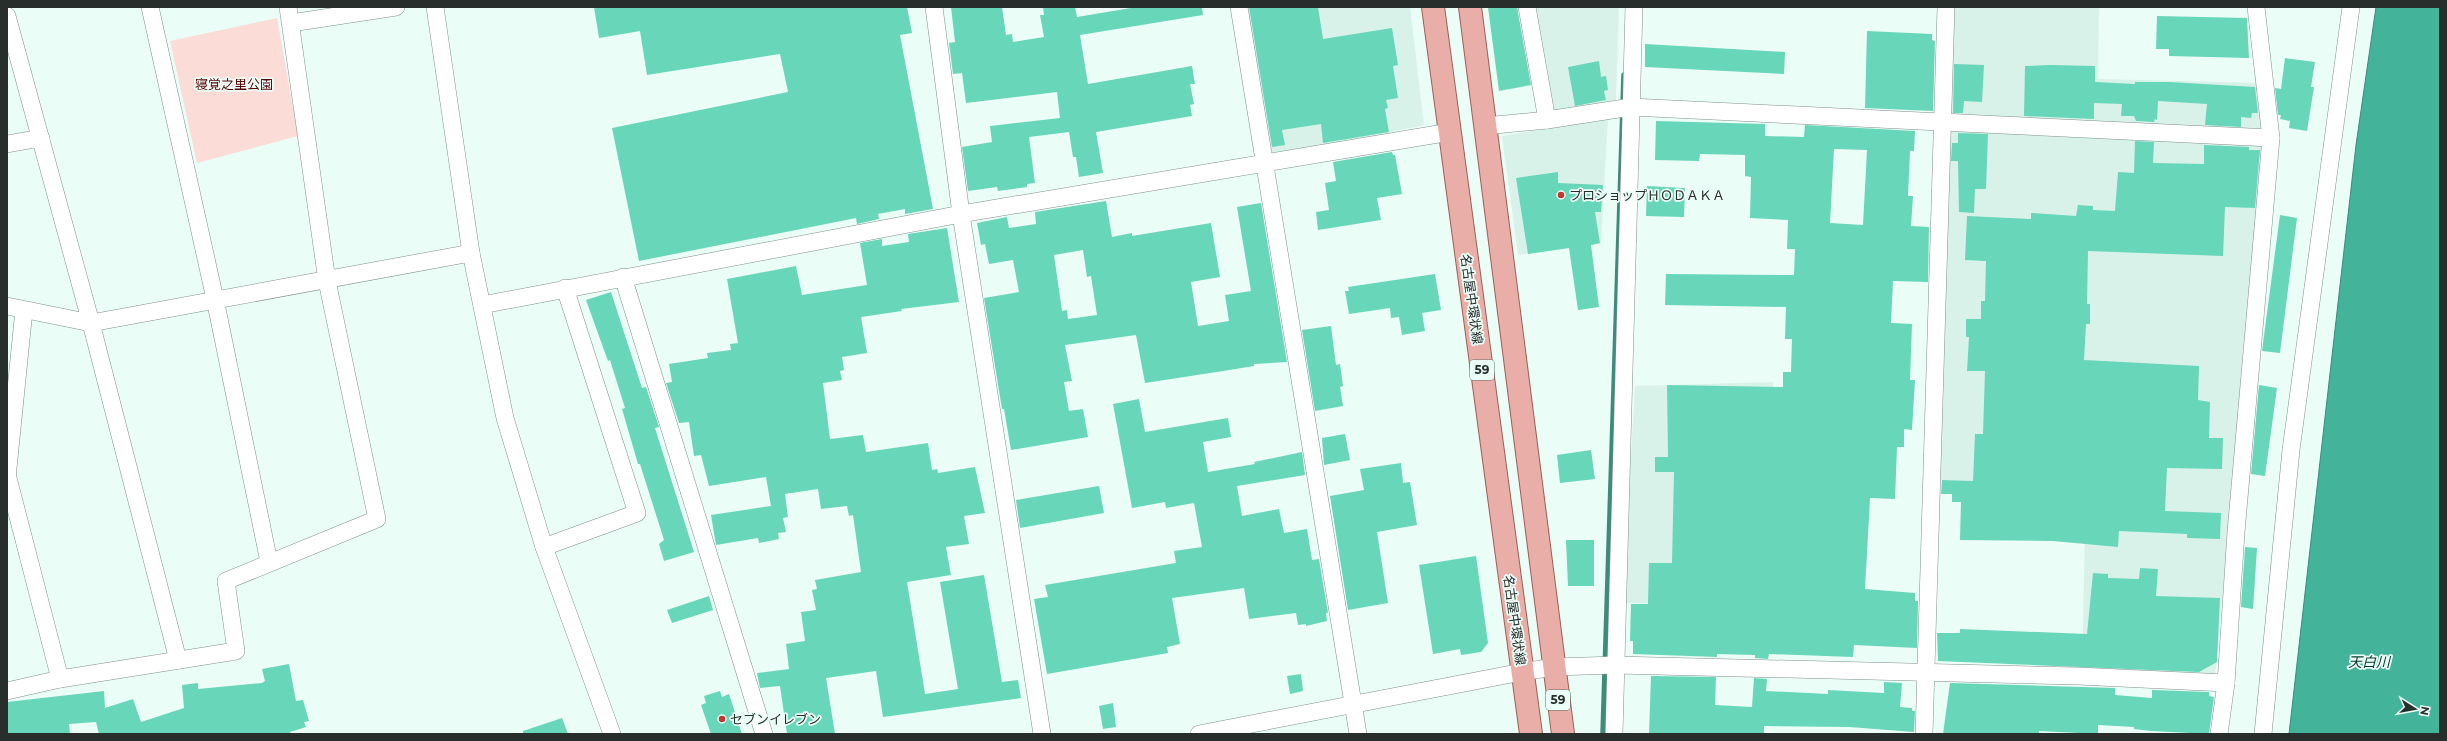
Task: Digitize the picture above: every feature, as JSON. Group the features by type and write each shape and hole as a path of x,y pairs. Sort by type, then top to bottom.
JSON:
{"main road":[{"name":"名古屋中環状線","path":"1433,7 1530,734"},
{"name":"59","path":"1470,7 1563,734"}],"street":[{"path":"150,7 215,299 269,562"},
{"path":"7,691 60,679 236,651 226,582 269,562 377,519 327,281 289,15 396,7"},
{"path":"435,7 471,253 505,418 544,547 612,734"},
{"path":"934,7 961,214 1042,734"},
{"path":"1239,7 1358,734"},
{"path":"1527,7 1547,120"},
{"path":"1614,734 1614,665 1625,108 1634,7"},
{"path":"1924,734 1946,7"},
{"path":"2219,734 2226,683 2236,532 2272,138 2256,7"},
{"path":"2263,734 2291,450 2351,7"},
{"path":"7,16 91,323 178,660"},
{"path":"1486,126 1547,120 1625,108 1942,121 2272,138"},
{"path":"482,305 565,288 961,214 1450,132"},
{"path":"7,144 41,138"},
{"path":"7,306 91,323 215,299 327,281 471,253"},
{"path":"623,277 764,734"},
{"path":"544,547 637,513 565,288"},
{"path":"24,310 7,478 60,679"},
{"path":"1200,734 1352,704 1554,667 1614,665 2078,676 2226,683"}],"shaded area":[{"path":"1244,7 1410,7 1424,125 1270,158"},
{"path":"1531,7 1619,7 1616,100 1550,114"},
{"path":"1953,7 2099,7 2098,79 2261,83 2266,133 1949,116"},
{"path":"1608,118 1601,244 1518,255 1502,136"},
{"path":"1949,131 2265,142 2215,675 2082,670 2086,485 1939,480"},
{"path":"1773,382 1768,606 1623,603 1635,386"}],"green space":[{"name":"寝覚之里公園","path":"277,18 298,136 197,163 170,41"}],"water":[{"name":"天白川","path":"2376,7 2440,7 2440,734 2289,734 2356,145"}],"building":[{"path":"594,7 907,7 912,33 900,35 933,209 905,214 905,209 878,214 879,219 857,224 856,218 639,261 612,128 788,92 780,54 647,75 640,31 599,38"},
{"path":"951,7 1002,7 1006,35 1012,34 1013,42 1044,37 1040,15 1044,15 1043,7 1075,7 1077,17 1137,7 1202,7 1203,15 1080,35 1088,84 1192,66 1195,84 1190,84 1194,104 1190,105 1192,116 1096,132 1103,173 1079,177 1076,157 1073,157 1069,132 1029,137 1035,183 1027,184 1027,187 998,191 997,187 968,191 962,147 992,142 990,126 1060,118 1057,92 966,103 962,73 953,74 949,43 955,42"},
{"path":"1249,7 1318,7 1323,39 1392,28 1398,65 1393,66 1398,98 1386,100 1388,108 1385,109 1389,132 1323,143 1321,124 1282,130 1285,145 1272,147"},
{"path":"1488,7 1517,7 1531,85 1499,91"},
{"path":"2157,16 2247,18 2249,58 2169,56 2169,49 2156,49"},
{"path":"1867,31 1932,34 1932,40 1935,41 1933,111 1865,108"},
{"path":"1645,44 1785,52 1784,74 1645,67"},
{"path":"2285,58 2315,62 2311,87 2314,87 2307,131 2289,128 2290,121 2280,119 2281,115 2278,115 2275,88 2281,89"},
{"path":"1599,61 1601,77 1606,76 1608,90 1604,91 1606,100 1575,106 1568,67"},
{"path":"1954,64 1984,65 1982,102 1964,101 1963,113 1953,113"},
{"path":"2025,66 2095,66 2095,82 2135,84 2135,82 2169,82 2255,87 2258,113 2252,113 2251,118 2241,117 2241,127 2205,125 2207,104 2158,101 2157,120 2155,119 2154,122 2136,121 2134,116 2121,116 2122,104 2094,103 2094,119 2024,116"},
{"path":"1656,121 1765,124 1765,136 1804,137 1805,125 1915,131 1914,151 1910,151 1908,196 1913,196 1911,226 1929,227 1928,282 1893,281 1891,323 1912,324 1910,380 1915,380 1912,430 1904,429 1904,447 1897,447 1895,499 1870,498 1865,589 1915,593 1915,601 1918,601 1917,648 1854,645 1853,657 1769,654 1768,659 1755,658 1755,655 1717,654 1717,657 1633,654 1633,641 1630,641 1631,604 1648,604 1649,563 1672,563 1674,472 1655,472 1655,457 1668,457 1667,385 1783,387 1783,372 1791,372 1792,339 1785,339 1786,307 1665,305 1666,274 1794,275 1795,249 1787,249 1788,220 1750,218 1751,177 1745,176 1745,155 1700,154 1699,161 1655,160","holes":["1834,149 1867,150 1863,225 1830,223"]},
{"path":"1958,133 1988,134 1986,189 1975,189 1974,213 1959,212 1958,161 1951,161 1952,143 1958,143"},
{"path":"2135,141 2154,142 2153,163 2204,164 2204,145 2249,147 2249,150 2260,150 2255,208 2225,207 2223,256 2088,251 2087,304 2090,304 2090,324 2086,324 2084,360 2199,366 2198,400 2210,402 2209,438 2223,438 2222,469 2167,468 2165,511 2221,513 2220,539 2187,538 2187,534 2119,531 2118,547 2053,541 1960,540 1961,502 1952,502 1952,494 1941,494 1942,480 1973,481 1975,434 1983,434 1985,371 1967,371 1969,337 1966,337 1966,319 1981,319 1981,301 1985,301 1986,261 1965,260 1967,216 2031,219 2031,213 2076,216 2078,205 2093,206 2093,210 2115,211 2118,172 2134,173"},
{"path":"1392,152 1393,155 1395,155 1402,194 1377,198 1381,220 1318,230 1316,212 1329,210 1325,183 1336,181 1333,162"},
{"name":"プロショップＨＯＤＡＫＡ","path":"1558,172 1558,183 1603,185 1601,212 1595,212 1600,243 1591,245 1599,307 1578,310 1569,248 1528,254 1516,178"},
{"path":"1647,186 1685,188 1684,217 1646,216"},
{"path":"1106,201 1112,237 1132,233 1132,236 1211,223 1220,277 1191,282 1198,326 1229,321 1225,295 1251,291 1237,207 1261,203 1287,362 1254,364 1254,366 1145,383 1136,335 1065,345 1072,381 1064,382 1069,411 1083,409 1088,437 1011,450 1004,409 1002,409 984,298 1019,292 1013,260 989,264 985,244 981,245 977,223 1007,217 1009,228 1036,224 1035,212","holes":["1083,250 1087,277 1091,276 1097,315 1068,319 1067,310 1062,311 1054,255"]},
{"path":"2280,215 2297,218 2280,353 2262,351"},
{"path":"947,228 959,302 901,309 902,311 861,317 867,353 842,357 844,370 840,371 842,380 823,383 830,439 863,435 866,452 928,443 932,470 937,469 938,473 975,467 985,513 964,516 969,544 946,547 951,575 907,582 925,694 958,689 940,582 984,575 1002,682 1018,680 1021,698 883,717 876,671 826,678 835,734 787,734 780,686 760,688 757,673 789,669 786,644 805,641 801,612 816,610 812,590 817,589 815,580 861,572 853,515 849,516 847,506 821,509 818,489 785,494 788,517 783,518 786,532 778,533 779,539 759,543 758,538 716,545 711,515 771,506 766,477 709,486 701,455 694,456 689,422 679,423 666,383 672,382 669,364 708,358 707,353 731,350 730,344 738,343 727,279 796,266 802,295 867,285 860,243 882,239 882,246 909,242 908,234"},
{"path":"1435,274 1441,310 1422,313 1425,331 1402,335 1399,317 1391,318 1390,308 1349,314 1345,291 1349,291 1348,287"},
{"path":"611,292 642,388 646,387 659,427 655,428 694,552 664,561 659,544 664,540 640,464 638,464 622,409 625,408 610,360 608,361 586,300"},
{"path":"1331,326 1336,365 1340,364 1343,386 1340,387 1343,406 1315,411 1302,330"},
{"path":"2259,385 2277,388 2265,476 2251,474"},
{"path":"1139,399 1145,432 1228,418 1231,437 1203,442 1208,472 1255,464 1254,462 1302,452 1305,475 1237,486 1242,516 1279,509 1284,533 1307,529 1312,560 1319,559 1328,613 1326,613 1327,621 1306,626 1306,624 1298,625 1296,613 1249,619 1244,588 1172,598 1180,644 1167,647 1168,653 1047,674 1034,599 1048,597 1045,585 1176,563 1174,551 1202,547 1194,503 1166,508 1165,502 1132,508 1113,404"},
{"path":"1345,434 1350,460 1324,465 1322,438"},
{"path":"1591,450 1595,479 1560,483 1557,455"},
{"path":"1401,463 1403,483 1410,482 1417,525 1377,532 1388,603 1348,610 1330,496 1364,490 1360,469"},
{"path":"1099,486 1104,513 1020,528 1016,500"},
{"path":"1566,540 1594,540 1594,586 1568,586"},
{"path":"2245,547 2257,548 2253,609 2241,607"},
{"path":"1476,556 1488,643 1481,652 1461,655 1460,649 1433,654 1419,565"},
{"path":"2140,568 2158,569 2156,596 2220,598 2217,662 2199,672 1938,661 1937,633 1960,633 1960,629 2087,634 2093,573 2108,574 2108,578 2139,579"},
{"path":"709,596 713,610 672,623 667,610"},
{"path":"289,664 296,701 303,700 309,721 304,722 306,727 290,732 291,734 99,734 96,722 69,724 70,733 7,734 7,702 104,691 105,708 133,699 141,722 184,708 182,685 198,683 198,689 262,683 265,681 262,669"},
{"path":"1301,674 1303,691 1290,694 1287,676"},
{"path":"1651,676 1716,677 1715,705 1752,707 1754,678 1767,679 1766,691 1828,694 1828,690 1884,693 1884,682 1902,683 1900,707 1912,708 1912,711 1915,711 1914,732 1849,727 1764,726 1764,734 1649,734"},
{"path":"1950,683 2115,688 2115,695 2152,698 2152,690 2209,692 2209,696 2214,697 2209,734 2152,731 2134,729 2134,727 2098,725 2098,734 2039,731 2039,734 1943,734"},
{"name":"セブンイレブン","path":"720,691 722,697 729,694 742,734 711,734 701,705 706,703 704,696"},
{"path":"1113,703 1116,727 1103,729 1099,706"},
{"path":"562,718 568,734 523,734 523,731"}],"waterway":[{"path":"1603,734 1624,75"}],"place":[{"name":"プロショップＨＯＤＡＫＡ","path":"1561,195"},
{"name":"セブンイレブン","path":"722,719"}]}
